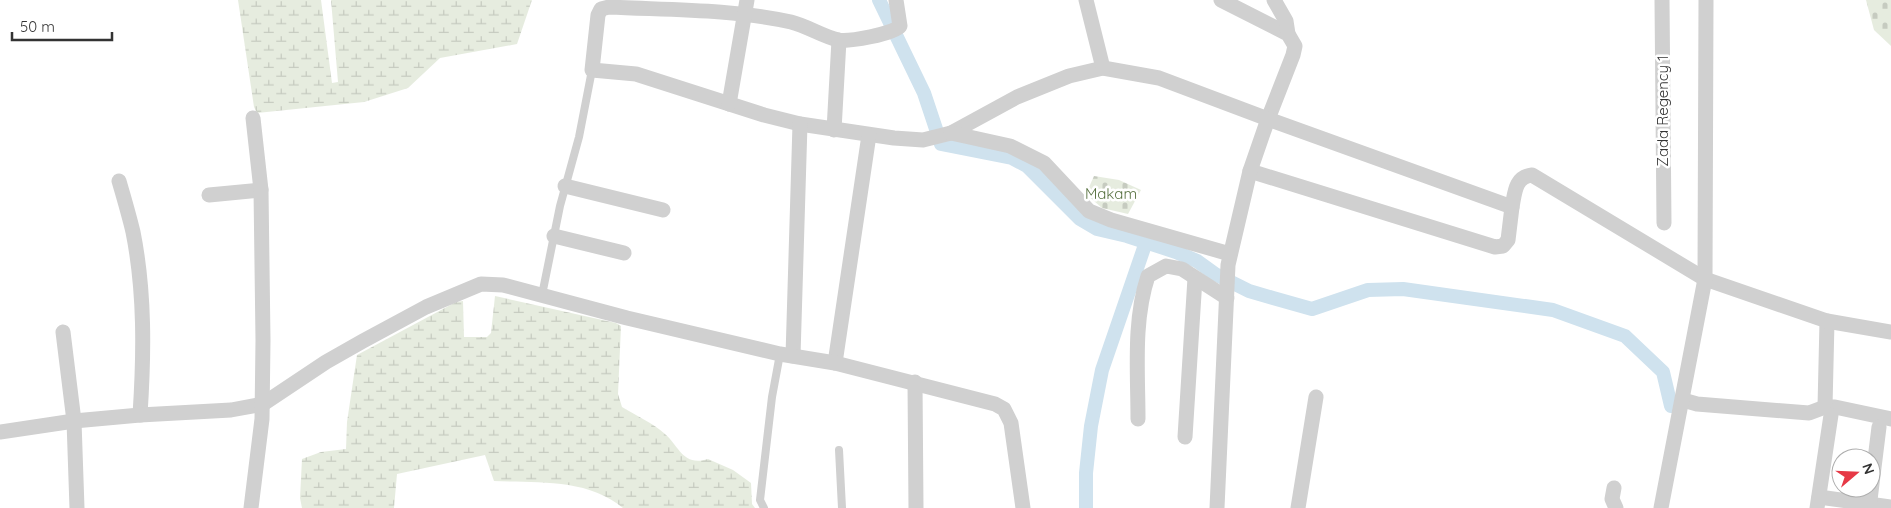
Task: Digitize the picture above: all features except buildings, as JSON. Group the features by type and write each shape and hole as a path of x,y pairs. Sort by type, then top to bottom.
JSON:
{"street":[{"path":"896,0 900,26 892,31 839,40 746,7 608,7 601,9 598,15 592,70 636,74 729,104 800,124 909,140 944,135 1010,146 1044,163 1089,211 1229,259"},
{"path":"1086,0 1103,68"},
{"path":"1221,0 1288,34"},
{"name":"Zada Regency 1","path":"1662,0 1664,222"},
{"path":"1661,508 1705,279 1706,0"},
{"path":"1217,508 1229,259 1250,171 1295,46 1288,34 1286,21 1273,1"},
{"path":"729,104 746,7"},
{"path":"834,130 839,40"},
{"path":"944,135 1017,97 1069,76 1103,68 1159,78 1512,207"},
{"path":"251,508 258,467 263,404 261,190 253,118"},
{"path":"787,355 800,124"},
{"path":"835,363 869,135"},
{"path":"1250,171 1495,247 1504,246 1508,240 1512,207 1518,181 1523,176 1532,175 1705,279 1826,321 1891,332"},
{"path":"119,181 133,233 142,305 143,369 140,414"},
{"path":"565,186 663,210"},
{"path":"209,195 261,190"},
{"path":"554,236 624,253"},
{"path":"1138,420 1138,339 1141,295 1148,276 1166,266 1182,269 1195,278 1227,291"},
{"path":"1184,437 1195,278"},
{"path":"0,432 74,421 140,414 231,410 263,404 348,349 426,307 481,284 503,285 627,318 787,355 835,363 995,404 1004,409 1011,423 1023,508"},
{"path":"1826,321 1828,411 1818,503 1891,507"},
{"path":"63,332 74,421 77,508"},
{"path":"915,382 916,508"},
{"path":"1298,508 1316,397"},
{"path":"1683,400 1697,404 1809,413 1828,411 1835,407 1885,423 1870,506"},
{"path":"1614,488 1612,499 1616,508"}],"lane":[{"path":"542,295 565,186 579,137 592,70"},
{"path":"764,508 760,500 772,397 787,355"},
{"path":"839,450 842,508"}],"green space":[{"path":"238,0 321,0 332,83 338,82 331,0 532,0 517,44 440,58 408,88 364,102 257,113 254,107"},
{"path":"1866,0 1891,0 1891,46 1874,30"},
{"name":"Makam","path":"1094,176 1119,180 1141,190 1128,214 1102,208 1086,194"},
{"path":"495,296 616,323 621,326 618,394 622,407 660,430 687,458 700,461 708,459 733,470 751,483 752,504 755,508 623,508 609,498 594,491 578,487 562,484 494,481 485,455 397,474 394,508 302,508 300,498 302,459 321,452 346,449 347,422 357,355 456,302 463,301 464,337 487,337 491,333"}],"waterway":[{"path":"879,0 924,93 941,144 1012,158 1027,166 1080,219 1097,229 1127,236 1176,252 1197,261 1215,274 1249,291 1312,309 1368,290 1403,289 1553,310 1625,336 1663,372 1671,406"},
{"path":"1086,508 1086,473 1091,426 1102,370 1146,242"}]}
